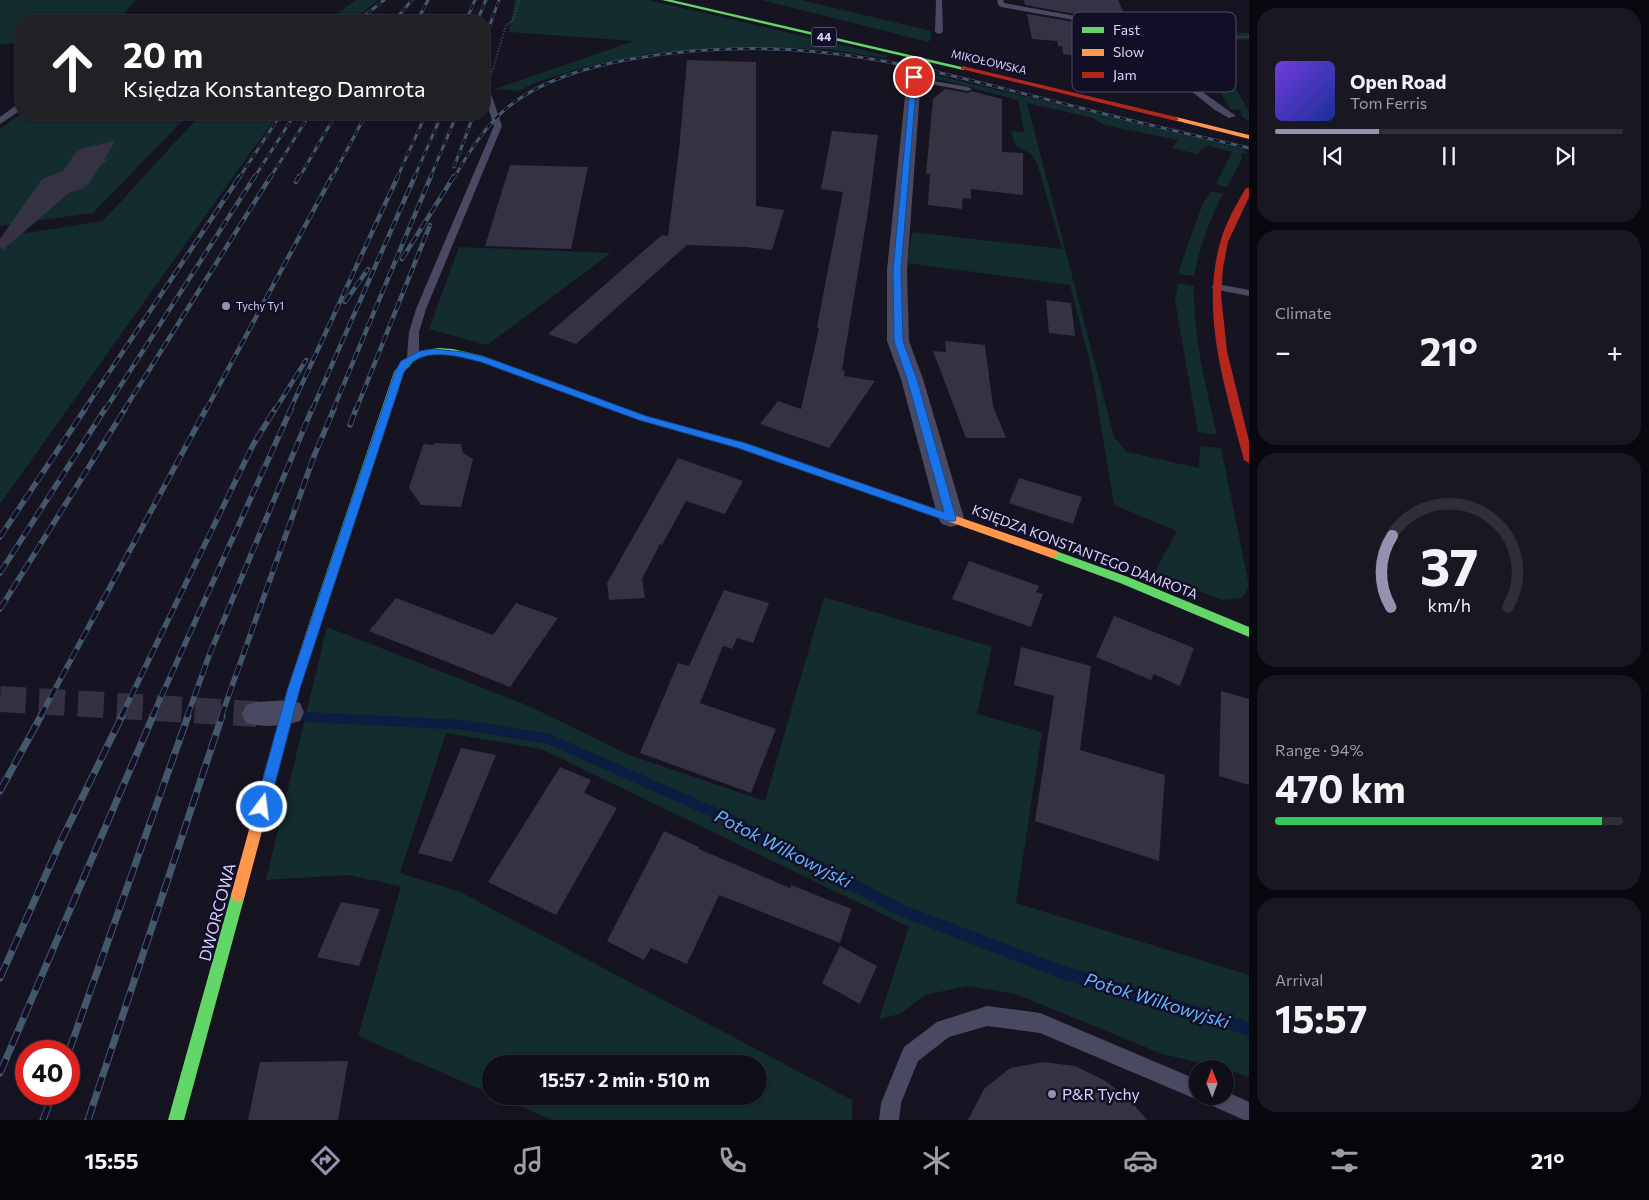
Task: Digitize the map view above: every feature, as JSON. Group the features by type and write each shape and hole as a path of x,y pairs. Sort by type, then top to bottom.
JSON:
{"street":[{"name":"MIKOŁOWSKA","path":"665,0 984,73 1249,138"},
{"name":"MIKOŁOWSKA","path":"865,34 1072,81"},
{"path":"914,78 897,270 898,341 912,379 951,518"},
{"name":"MIKOŁOWSKA","path":"1121,92 1232,117 1249,130"},
{"path":"1249,190 1222,248 1216,297 1224,354 1249,460"},
{"name":"KSIĘDZA KONSTANTEGO DAMROTA","path":"413,357 433,352 460,354 485,360 643,418 742,446 951,518 1124,580 1249,632"},
{"path":"257,714 289,712 294,688 399,372 404,363 413,357"},
{"name":"DWORCOWA","path":"176,1120 289,712"}],"lane":[{"path":"939,0 939,32"},
{"path":"1000,0 1001,5 1072,18"},
{"path":"914,78 968,89"},
{"path":"1199,92 1232,117"},
{"path":"413,357 414,332 420,309 498,126 490,103"},
{"path":"0,121 15,110"},
{"path":"1217,287 1249,293"},
{"path":"889,1120 890,1103 911,1054 944,1029 986,1016 1040,1023 1189,1086"},
{"path":"1233,1105 1249,1112"}],"path":[{"path":"490,78 506,26 514,19 519,0"},
{"path":"1236,37 1249,37"},
{"path":"1229,92 1232,97 1232,117"}],"green space":[{"path":"0,0 135,0 123,15 15,15 15,43 0,44"},
{"path":"356,0 378,0 359,15 335,15"},
{"path":"515,0 648,0 888,56 885,58 826,49 725,47 653,53 584,67 534,83 519,91 495,89 634,41 509,32"},
{"path":"762,0 801,0 931,31 931,39 928,42"},
{"path":"1236,33 1249,33 1249,40 1236,40"},
{"path":"926,73 1243,149 1247,153 1241,153 1242,159 1227,187 1216,184 1232,152 1206,145 1197,154 1172,148 1178,140 1104,125 1093,118 1027,103 1114,437 1127,452 1199,468 1200,446 1221,448 1249,586 1242,598 1222,600 1154,573 1177,531 1114,505 1092,371 1070,285 907,263 912,232 1062,249 1037,163 1031,154 1015,145 1011,131 1024,132 1018,100 946,81 926,78"},
{"path":"1236,89 1249,111 1249,122 1242,117 1240,110 1230,109 1221,92 1236,92"},
{"path":"15,118 15,120 183,120 93,213 0,226 0,129"},
{"path":"196,120 274,120 0,504 0,237 103,221"},
{"path":"1211,191 1223,194 1213,214 1199,254 1194,276 1179,274 1203,203"},
{"path":"459,247 611,253 487,345 429,329"},
{"path":"1178,283 1194,286 1198,342 1217,435 1198,432 1175,301"},
{"path":"824,597 992,647 977,714 1042,732 1016,903 1249,975 1249,1077 1234,1072 1234,1060 1189,1060 1162,1054 1016,994 968,986 925,995 900,1014 879,1019 909,927 541,749 446,733 400,873 460,892 852,1100 852,1120 552,1120 518,1105 767,1105 767,1055 482,1055 482,1090 358,1036 401,886 347,875 266,880 327,627 529,706 629,755 765,801"}],"building":[{"path":"1024,0 1118,0 1123,12 1072,13 1025,5"},
{"path":"1027,14 1072,22 1072,55 1063,54 1062,46 1058,46 1057,41 1032,39"},
{"path":"687,60 756,62 756,206 784,210 772,250 687,245 576,344 548,334 662,235 668,236 679,150"},
{"path":"945,89 968,93 971,91 1002,99 1002,152 1023,153 1023,195 971,189 971,199 963,198 962,209 928,205 930,174 926,174 933,99"},
{"path":"832,131 878,135 869,205 842,370 845,371 844,376 875,381 829,448 760,424 778,401 801,409 819,328 817,327 843,192 821,189"},
{"path":"115,141 104,160 108,159 100,166 89,184 80,190 70,192 3,250 0,247 0,239 42,179 63,171 75,153 84,148"},
{"path":"510,165 588,167 571,249 485,246"},
{"path":"1046,300 1071,303 1075,336 1049,333"},
{"path":"945,341 985,345 993,406 1006,438 966,438 933,351 946,352"},
{"path":"434,443 461,444 463,453 473,459 461,507 421,505 409,488 424,444 434,445"},
{"path":"678,458 743,481 725,514 686,501 662,545 660,544 642,579 645,598 609,600 607,583"},
{"path":"1019,478 1082,497 1073,524 1009,503"},
{"path":"969,561 1039,586 1036,592 1043,594 1031,627 952,599"},
{"path":"724,590 769,603 753,643 737,638 732,649 723,646 700,703 776,729 751,793 640,753 678,663 689,666"},
{"path":"396,598 493,635 516,603 558,618 510,687 369,631"},
{"path":"1114,616 1194,648 1180,686 1154,674 1151,680 1096,657"},
{"path":"1021,647 1091,666 1080,750 1165,775 1159,861 1035,821 1054,696 1014,685"},
{"path":"1221,691 1249,699 1249,785 1219,776"},
{"path":"461,748 496,755 452,862 418,853"},
{"path":"560,767 591,780 584,793 617,808 556,915 488,882"},
{"path":"664,831 699,847 699,849 790,888 791,885 851,909 840,943 719,895 687,964 651,948 644,960 607,941"},
{"path":"341,902 380,909 359,966 317,957"},
{"path":"840,946 877,966 860,1004 822,983"},
{"path":"348,1061 338,1120 248,1120 260,1062"},
{"name":"P&R Tychy","path":"1043,1062 1075,1066 1104,1080 1129,1099 1147,1120 968,1120 984,1089 1010,1068"}],"waterway":[{"name":"Potok Wilkowyjski","path":"308,717 464,725 550,739 733,821 902,911 1059,971 1249,1029"}],"tunnel":[{"path":"0,699 257,714"}],"railway":[{"path":"365,15 384,0"},
{"path":"399,15 412,0"},
{"path":"420,15 428,0"},
{"path":"469,15 475,0"},
{"path":"480,15 486,0"},
{"path":"490,25 499,0"},
{"path":"454,178 492,122 508,107 536,89 582,70 615,62 660,55 719,50 777,49 807,51 889,62 1249,148"},
{"path":"239,178 277,120"},
{"path":"254,178 291,120"},
{"path":"270,178 306,120"},
{"path":"299,178 333,120"},
{"path":"332,178 363,120"},
{"path":"397,178 423,120"},
{"path":"414,178 439,120"},
{"path":"430,178 454,120"},
{"path":"454,167 472,120"},
{"path":"84,410 240,176"},
{"path":"105,410 255,176"},
{"path":"124,410 271,176"},
{"path":"296,182 299,176"},
{"path":"206,410 332,176"},
{"path":"290,410 398,176"},
{"path":"312,410 415,176"},
{"path":"333,410 431,176"},
{"path":"402,259 454,176"},
{"path":"356,410 430,225"},
{"path":"345,302 368,269"},
{"path":"275,410 306,360"},
{"path":"0,537 85,409"},
{"path":"0,573 105,409"},
{"path":"0,609 125,409"},
{"path":"40,717 206,409"},
{"path":"121,717 253,445 275,409"},
{"path":"152,717 291,409"},
{"path":"187,717 210,653 312,409"},
{"path":"221,717 314,456 334,409"},
{"path":"350,425 356,409"},
{"path":"0,791 41,716"},
{"path":"0,978 60,843 122,716"},
{"path":"0,1073 153,716"},
{"path":"73,1040 188,716"},
{"path":"88,1120 222,716"},
{"path":"43,1120 49,1105"}],"traffic: fast":[{"path":"665,0 963,68"},
{"path":"314,627 399,372 410,359 426,352 439,351 466,354 493,362 606,405"},
{"path":"1053,554 1124,580 1249,632"},
{"path":"176,1120 238,895"}],"traffic: slow":[{"path":"1176,119 1249,137"},
{"path":"852,484 1053,554"},
{"path":"238,895 294,688 314,627"}],"traffic: jam":[{"path":"963,68 1176,119"},
{"path":"1249,190 1224,242 1218,268 1217,295 1218,323 1223,351 1249,460"},
{"path":"606,405 643,418 742,446 852,484"}],"place":[{"name":"Tychy Ty1","path":"226,306"},
{"name":"P&R Tychy","path":"1052,1094"}],"route":[{"path":"262,807 294,688 399,372 404,363 413,357 433,352 460,354 485,360 643,418 742,446 951,518 912,379 898,341 897,270 914,77"}]}
